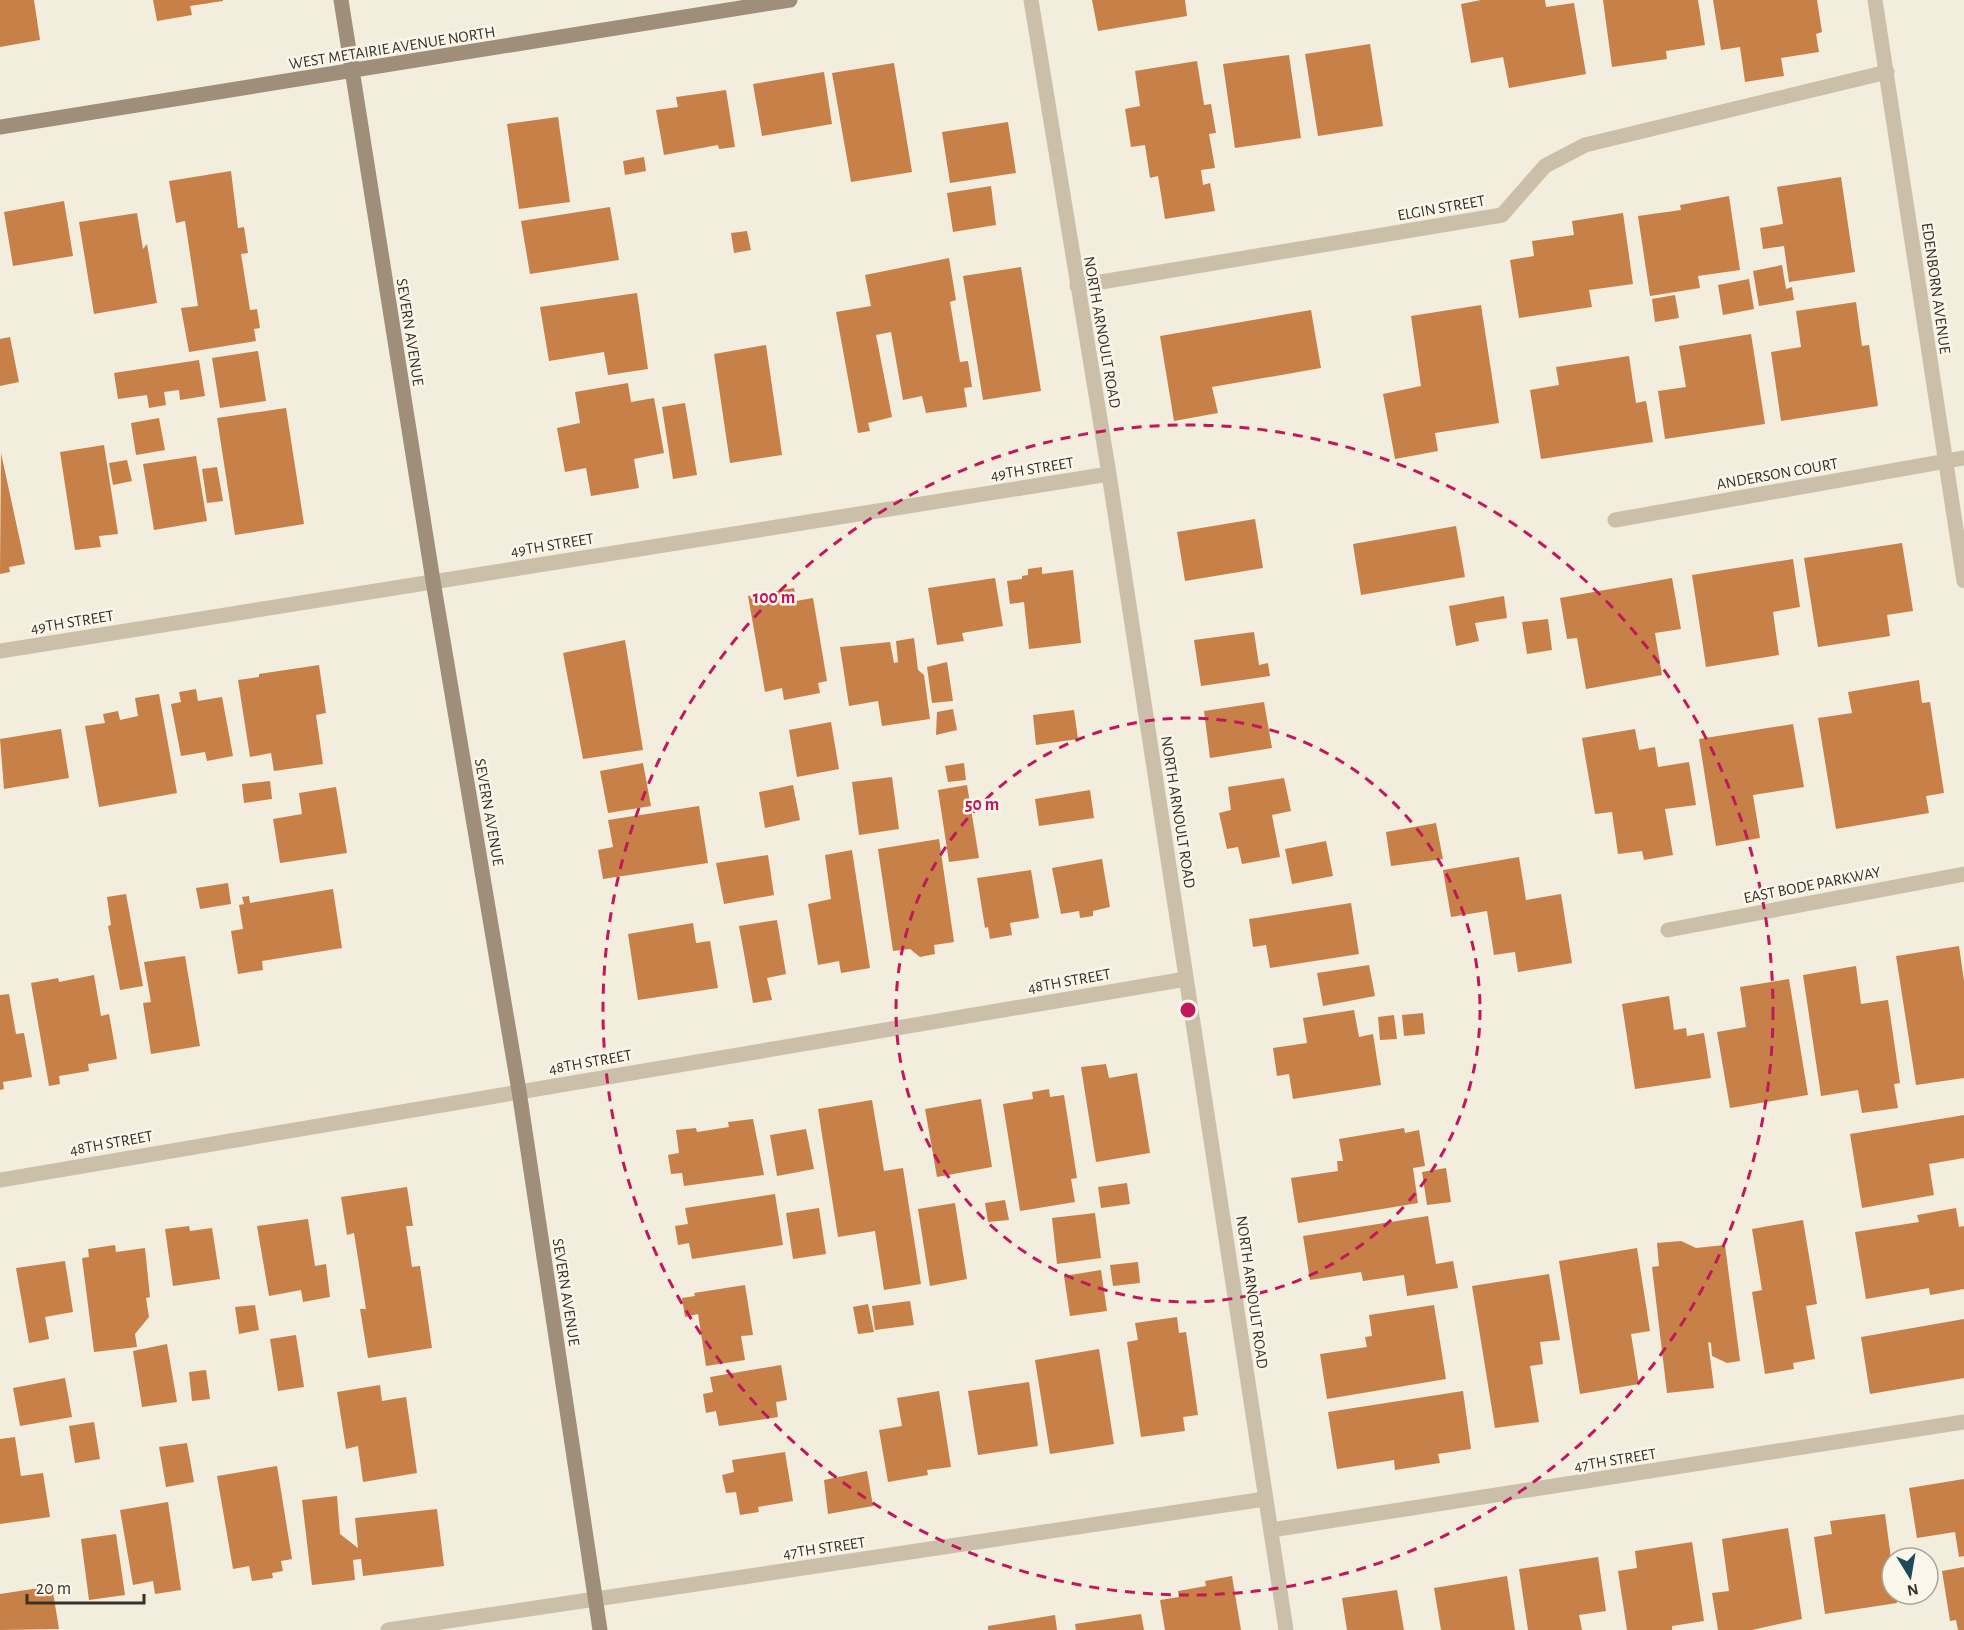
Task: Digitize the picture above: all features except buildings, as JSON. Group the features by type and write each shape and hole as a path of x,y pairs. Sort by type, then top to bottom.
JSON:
{"street":[{"name":"SEVERN AVENUE","path":"341,0 433,581 519,1091 600,1630"},
{"name":"WEST METAIRIE AVENUE NORTH","path":"0,127 790,0"},
{"name":"NORTH ARNOULT ROAD","path":"1031,0 1109,474 1265,1499 1287,1630"},
{"name":"EDENBORN AVENUE","path":"1875,0 1964,581"},
{"name":"ELGIN STREET","path":"1077,286 1502,215 1545,166 1585,145 1887,72"},
{"name":"ANDERSON COURT","path":"1615,520 1964,458"},
{"name":"49TH STREET","path":"0,651 1109,474"},
{"name":"EAST BODE PARKWAY","path":"1668,930 1964,874"},
{"name":"48TH STREET","path":"0,1180 1186,979"},
{"name":"47TH STREET","path":"1271,1530 1964,1422"},
{"name":"47TH STREET","path":"388,1630 1265,1499"}]}
